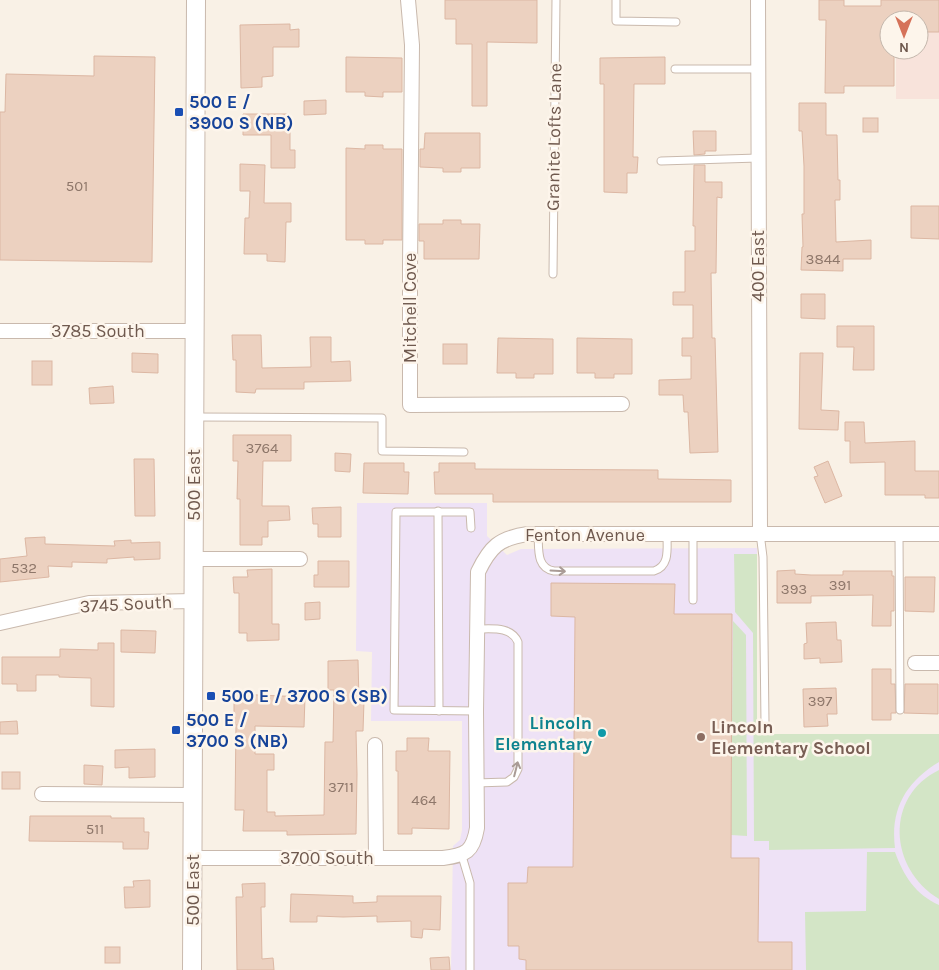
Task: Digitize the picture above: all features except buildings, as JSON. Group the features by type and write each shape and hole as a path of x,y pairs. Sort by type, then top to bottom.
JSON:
{"street":[{"name":"500 East","path":"192,970 196,0"},
{"name":"Mitchell Cove","path":"408,0 412,45 410,405 622,404"},
{"name":"400 East","path":"758,0 760,533"},
{"name":"3785 South","path":"0,331 195,331"},
{"name":"Fenton Avenue","path":"462,856 475,841 476,828 476,629 478,572 487,553 500,542 514,536 538,534 939,534"},
{"path":"194,559 300,559"},
{"name":"3745 South","path":"0,623 89,603 194,601"},
{"path":"915,663 939,663"},
{"path":"375,745 376,858"},
{"path":"42,794 193,795"},
{"name":"3700 South","path":"193,858 443,858 462,856"}],"lane":[{"name":"Granite Lofts Lane","path":"553,274 556,0"},
{"path":"616,0 616,21 676,22"},
{"path":"675,69 758,69"},
{"path":"661,161 758,158"},
{"path":"195,417 382,418 382,452 464,452"},
{"path":"438,511 439,710"},
{"path":"471,528 470,512 396,512 394,710 476,710"},
{"path":"760,533 763,557 765,723"},
{"path":"538,534 540,560 543,567 554,571 654,571 664,566 666,561 668,535"},
{"path":"693,534 693,600"},
{"path":"899,534 900,710"},
{"path":"476,629 506,631 515,635 518,642 518,769 514,777 508,782 476,783"},
{"path":"462,856 470,883 470,970"}],"shaded area":[{"path":"939,0 939,99 896,99 896,60 929,60 929,10"},
{"name":"Lincoln Elementary School","path":"357,503 487,503 487,536 507,555 521,549 757,548 757,734 939,734 939,970 451,970 453,846 460,840 462,830 462,721 371,721 372,652 356,651"}],"green space":[{"path":"734,554 757,554 757,734 939,734 939,762 927,770 909,788 898,809 894,834 895,848 769,850 769,841 754,841 753,633 735,612"},
{"path":"733,621 746,635 747,836 731,835"},
{"path":"939,770 939,899 922,886 910,870 903,852 900,833 902,815 909,797 921,782"},
{"path":"867,852 895,852 902,869 911,883 924,896 939,905 939,970 806,970 805,912 866,911"}],"place":[{"name":"500 E / 3900 S (NB)","path":"179,112"},
{"name":"500 E / 3700 S (SB)","path":"211,696"},
{"name":"500 E / 3700 S (NB)","path":"176,730"},
{"name":"Lincoln Elementary","path":"602,733"},
{"name":"Lincoln Elementary School","path":"701,737"}]}
